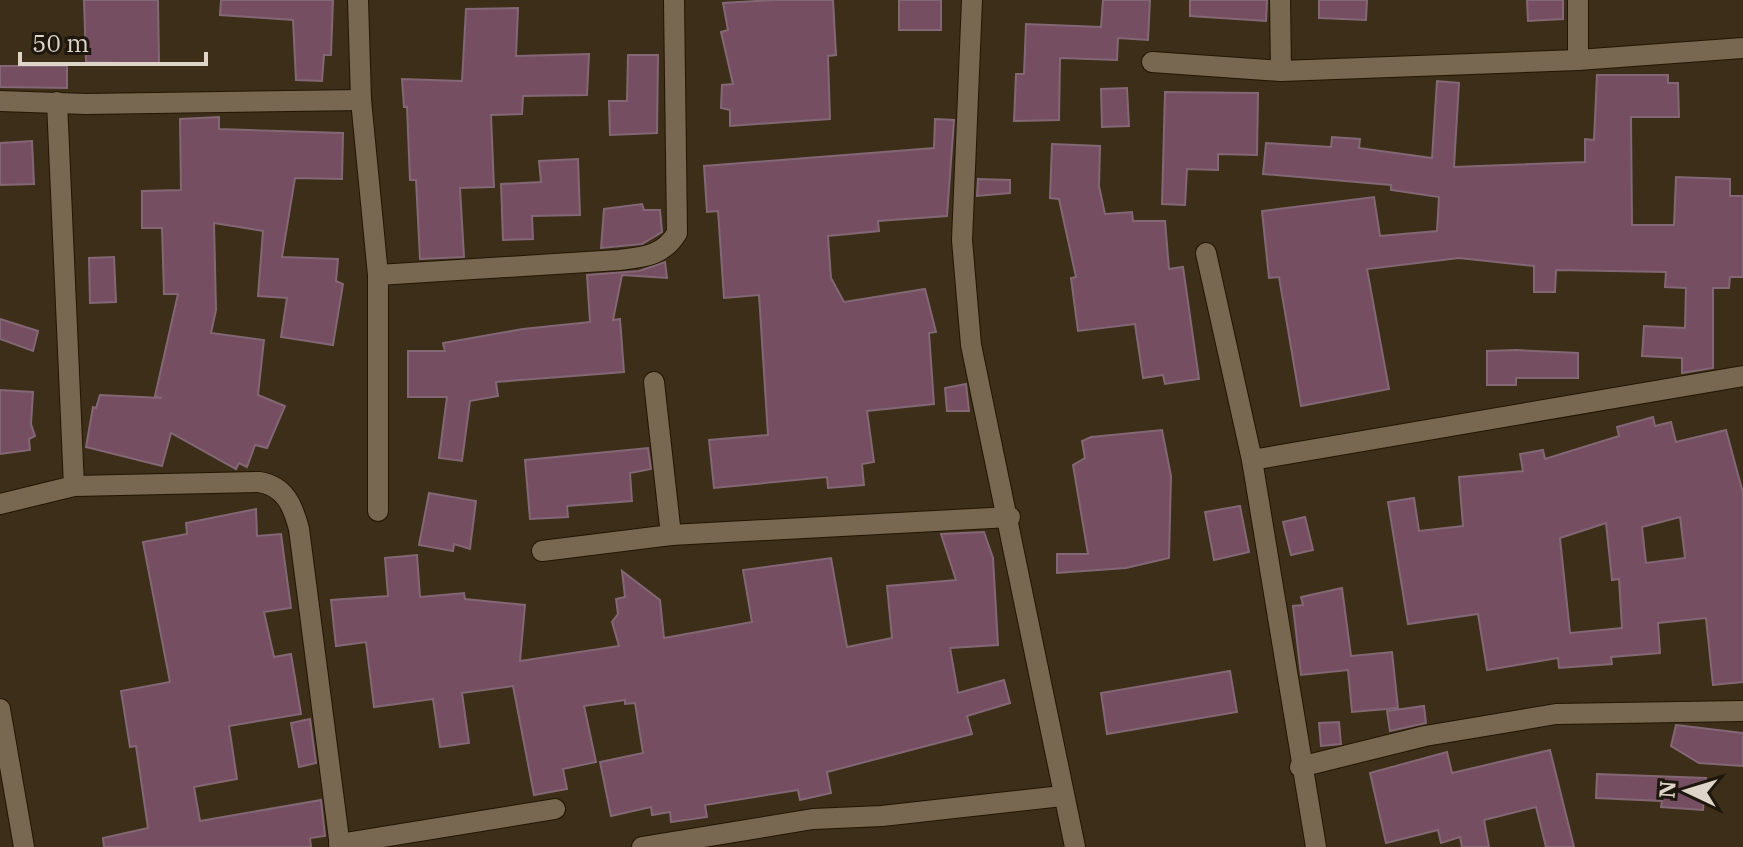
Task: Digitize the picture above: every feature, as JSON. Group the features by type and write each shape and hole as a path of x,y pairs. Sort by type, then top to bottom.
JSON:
{"street":[{"path":"358,0 361,100 378,275 378,511"},
{"path":"378,275 619,260 657,254 669,246 677,233 674,0"},
{"path":"972,0 962,240 971,345 1010,517 1030,640 1075,847"},
{"path":"1280,0 1281,71"},
{"path":"1578,0 1578,60"},
{"path":"1152,62 1281,71 1578,60 1743,48"},
{"path":"0,101 361,100"},
{"path":"57,102 74,486"},
{"path":"1206,253 1252,460 1300,767 1316,847"},
{"path":"1252,460 1743,376"},
{"path":"654,382 671,535"},
{"path":"0,504 74,486 270,484 287,498 299,529 339,845 555,809"},
{"path":"542,551 671,535 1010,517"},
{"path":"0,709 24,847"},
{"path":"1300,767 1425,736 1556,714 1743,711"},
{"path":"642,847 813,819 882,816 1062,796"}],"building":[{"path":"84,0 158,0 159,64 86,62"},
{"path":"221,0 333,0 331,55 324,55 322,81 296,80 293,20 220,15"},
{"path":"833,0 836,55 828,56 830,119 730,126 730,110 721,108 722,85 733,84 721,32 728,30 723,3"},
{"path":"899,0 941,0 941,30 899,30"},
{"path":"1103,0 1150,0 1148,40 1118,38 1117,60 1060,58 1059,120 1014,121 1016,74 1024,74 1026,24 1101,27"},
{"path":"1190,0 1267,0 1266,21 1190,16"},
{"path":"1319,0 1367,0 1366,20 1319,18"},
{"path":"1527,0 1563,0 1563,19 1528,21"},
{"path":"518,8 516,56 589,54 587,95 523,96 522,114 491,115 494,187 460,188 464,257 420,259 416,180 410,180 407,107 404,107 402,79 462,81 466,9"},
{"path":"628,55 658,55 657,133 610,135 609,101 627,101"},
{"path":"0,66 67,66 67,88 0,87"},
{"path":"1597,75 1668,75 1668,83 1678,83 1679,117 1631,117 1632,225 1674,225 1676,177 1730,179 1730,196 1743,196 1743,277 1730,277 1729,288 1713,288 1713,368 1682,373 1682,358 1642,356 1644,326 1685,328 1686,288 1665,287 1666,272 1556,270 1555,292 1534,292 1534,266 1459,258 1367,269 1389,389 1301,406 1279,277 1269,278 1262,211 1374,197 1380,236 1437,231 1439,197 1391,190 1391,185 1263,174 1266,143 1331,147 1332,137 1360,139 1359,148 1432,158 1437,81 1459,83 1454,167 1585,162 1585,139 1594,140"},
{"path":"1127,88 1129,126 1102,127 1101,89"},
{"path":"1165,92 1258,93 1257,155 1218,154 1218,170 1187,169 1185,205 1162,204"},
{"path":"219,117 219,129 343,133 342,179 295,178 282,257 338,259 336,281 343,284 333,345 281,337 287,298 258,296 263,231 214,223 216,310 211,333 264,340 258,395 285,406 267,448 255,445 247,467 239,463 236,469 171,433 162,466 86,447 93,407 96,408 100,395 162,398 155,396 178,294 164,294 162,228 142,228 142,191 181,190 180,119"},
{"path":"935,119 954,120 947,216 878,221 879,231 828,236 831,278 844,302 925,289 936,332 929,333 934,404 867,411 874,462 862,464 864,485 828,488 827,477 714,488 709,440 768,435 759,295 724,298 718,211 707,212 704,166 934,148"},
{"path":"32,141 34,184 0,185 0,143"},
{"path":"1052,144 1100,146 1099,186 1105,214 1132,212 1133,221 1165,221 1169,269 1183,267 1199,379 1165,384 1163,375 1143,378 1135,324 1078,331 1071,278 1076,277 1059,199 1050,198"},
{"path":"578,159 580,215 532,216 533,239 503,240 501,184 541,182 539,161"},
{"path":"978,179 1010,180 1010,193 977,196"},
{"path":"642,204 644,210 660,210 662,232 642,244 601,248 604,209"},
{"path":"114,257 116,302 90,303 89,258"},
{"path":"665,262 667,278 622,275 613,320 620,319 624,372 496,382 498,396 470,401 462,461 439,458 447,397 408,397 408,351 445,351 443,343 523,329 590,322 587,275 639,271"},
{"path":"0,319 38,331 33,351 0,339"},
{"path":"1487,351 1578,353 1578,378 1516,378 1516,385 1487,385"},
{"path":"966,384 969,411 947,411 945,388"},
{"path":"0,390 33,392 31,424 35,436 29,439 30,450 0,454"},
{"path":"1653,417 1655,426 1671,422 1676,442 1726,430 1743,493 1743,682 1713,685 1706,618 1658,623 1660,653 1611,657 1612,664 1559,668 1558,658 1487,670 1478,614 1408,624 1388,502 1414,498 1419,531 1463,526 1459,477 1523,471 1520,454 1543,450 1545,459 1619,436 1617,427","holes":["1680,517 1685,558 1646,563 1642,527","1606,523 1612,580 1619,579 1622,628 1570,633 1560,538"]},
{"path":"1162,430 1171,476 1169,558 1126,568 1057,573 1057,554 1088,554 1073,465 1085,458 1082,441 1091,437"},
{"path":"648,448 651,469 630,473 632,501 567,506 568,517 530,519 525,460"},
{"path":"429,493 476,501 470,549 454,544 453,551 419,545"},
{"path":"1240,506 1249,552 1214,560 1205,512"},
{"path":"256,509 257,536 281,534 291,608 264,612 274,657 291,654 301,714 229,726 237,779 194,787 200,821 321,800 325,836 310,838 311,847 104,847 103,838 148,828 136,746 130,747 121,691 170,682 143,542 187,534 186,523"},
{"path":"1305,517 1313,550 1291,555 1283,522"},
{"path":"984,532 993,558 998,645 950,648 958,693 1004,680 1010,703 967,716 972,734 827,772 831,793 800,800 798,790 705,805 707,817 671,822 670,812 652,815 651,807 611,816 600,762 643,753 635,703 625,704 625,700 584,706 596,762 563,769 567,789 534,795 513,686 462,693 469,743 440,747 433,699 374,707 366,642 336,646 331,600 388,596 385,558 417,555 420,597 464,593 465,599 525,605 520,661 619,646 612,622 618,614 616,599 625,597 622,571 660,600 664,638 752,622 743,570 831,558 847,647 892,638 887,586 956,580 941,534"},
{"path":"1342,588 1351,656 1392,652 1398,708 1352,712 1348,670 1301,675 1293,606 1303,605 1301,597"},
{"path":"1230,671 1237,712 1107,734 1101,693"},
{"path":"1424,706 1426,723 1390,731 1387,711"},
{"path":"310,719 316,763 299,767 291,723"},
{"path":"1339,722 1341,744 1321,746 1319,723"},
{"path":"1676,725 1743,733 1743,766 1699,763 1671,746"},
{"path":"1550,750 1574,847 1546,847 1536,807 1484,820 1489,847 1462,847 1460,837 1441,843 1438,830 1386,843 1370,773 1447,752 1452,773"},
{"path":"1597,774 1706,778 1703,810 1661,807 1662,801 1596,798"}]}
